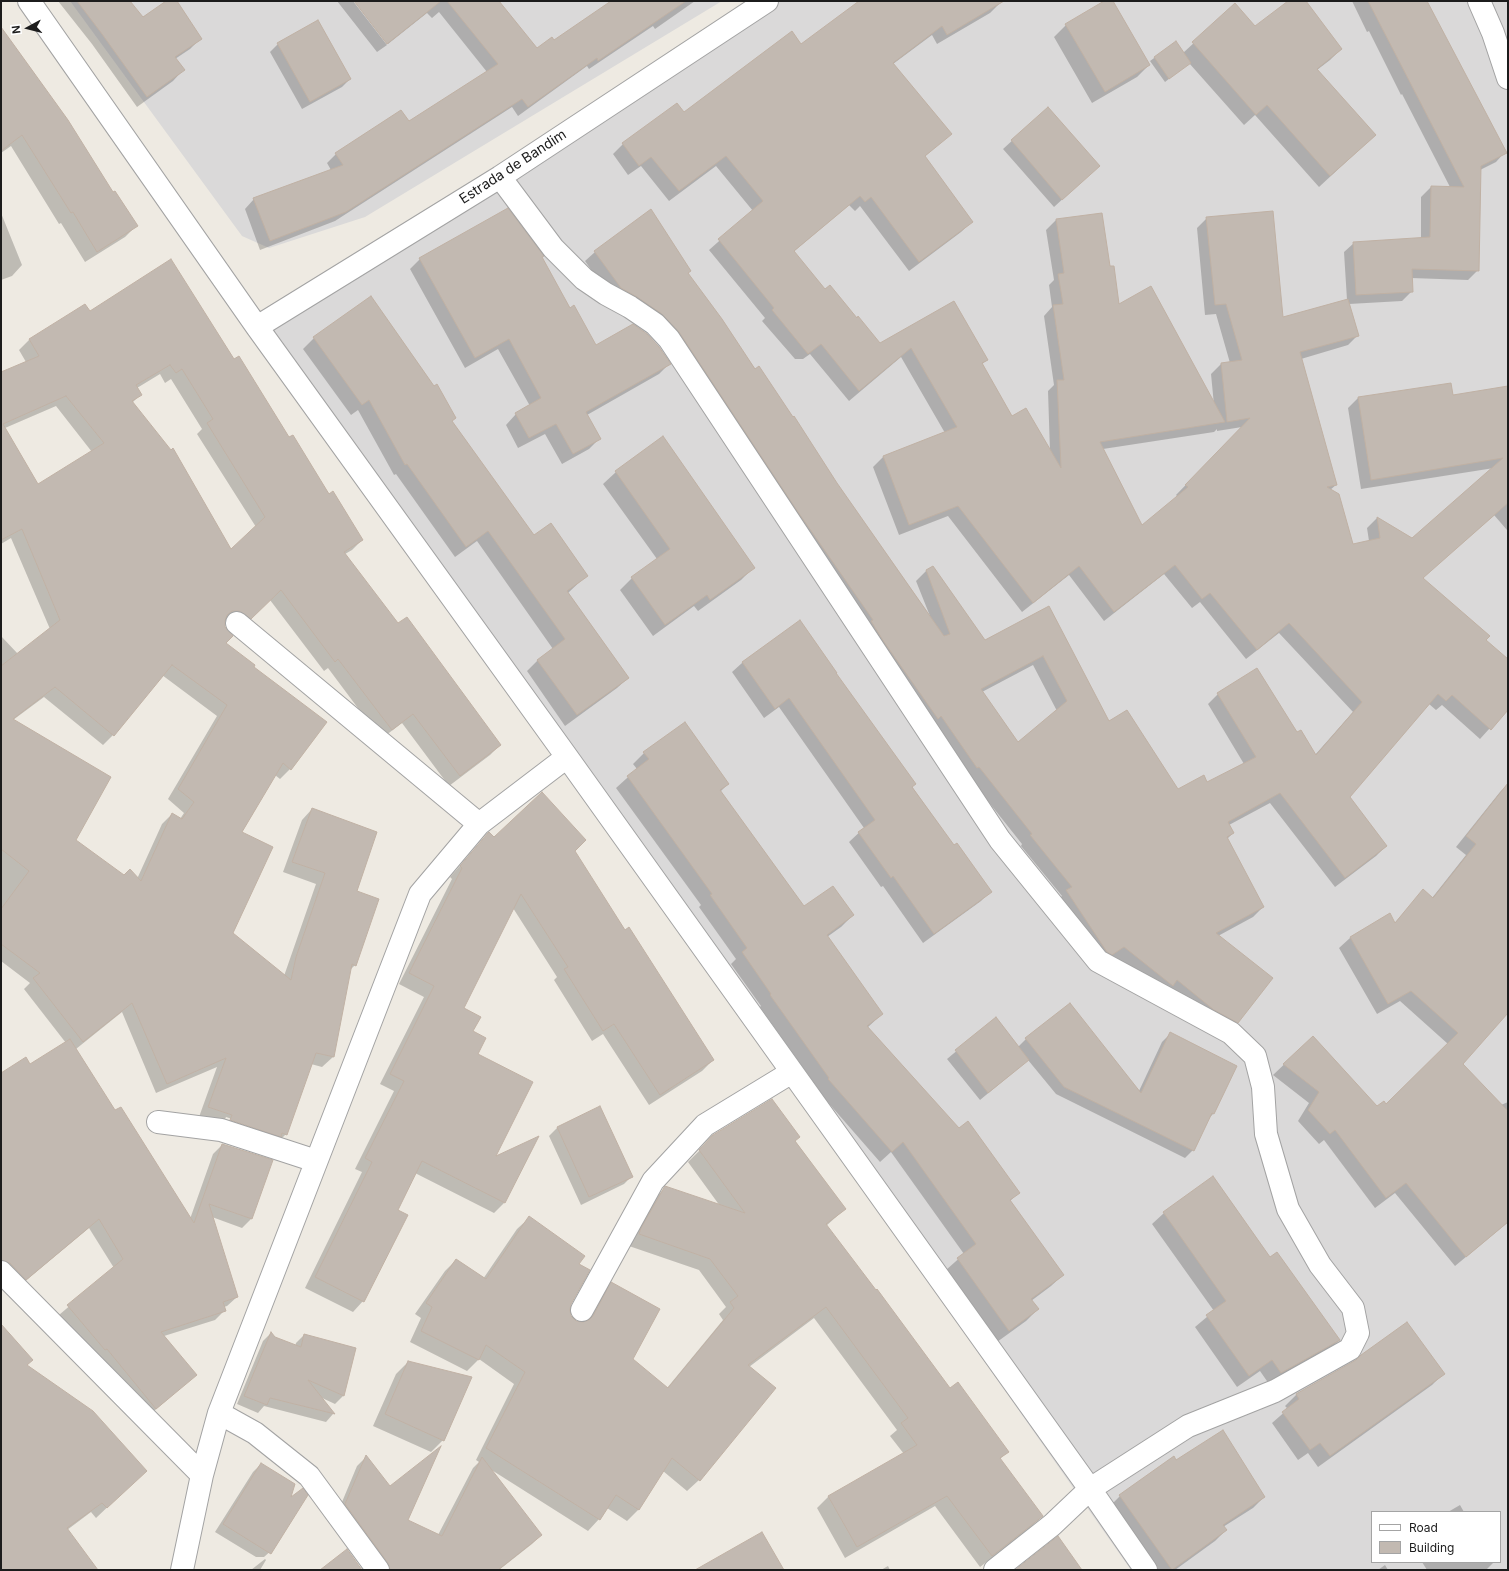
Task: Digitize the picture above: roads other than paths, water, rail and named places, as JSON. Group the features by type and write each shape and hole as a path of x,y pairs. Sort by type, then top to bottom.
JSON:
{"street":[{"path":"29,1 257,327 567,757 1090,1489 1146,1570"},
{"name":"Estrada de Bandim","path":"257,327 500,177 767,1"},
{"path":"1479,1 1493,33 1508,78"},
{"path":"500,177 553,248 584,279 606,294 636,311 654,324 669,339 1000,840 1098,961 1232,1033 1255,1056 1263,1087 1266,1134 1288,1209 1320,1265 1353,1308 1358,1333 1350,1349 1275,1391 1188,1426 1090,1489 1052,1525 995,1570"},
{"path":"237,623 479,824"},
{"path":"182,1570 202,1476 218,1413 420,894 479,824 567,757"},
{"path":"582,1310 653,1181 705,1125 792,1072"},
{"path":"158,1122 221,1130 316,1161"},
{"path":"1,1272 202,1476"},
{"path":"218,1413 255,1433 309,1476 378,1570"}]}
